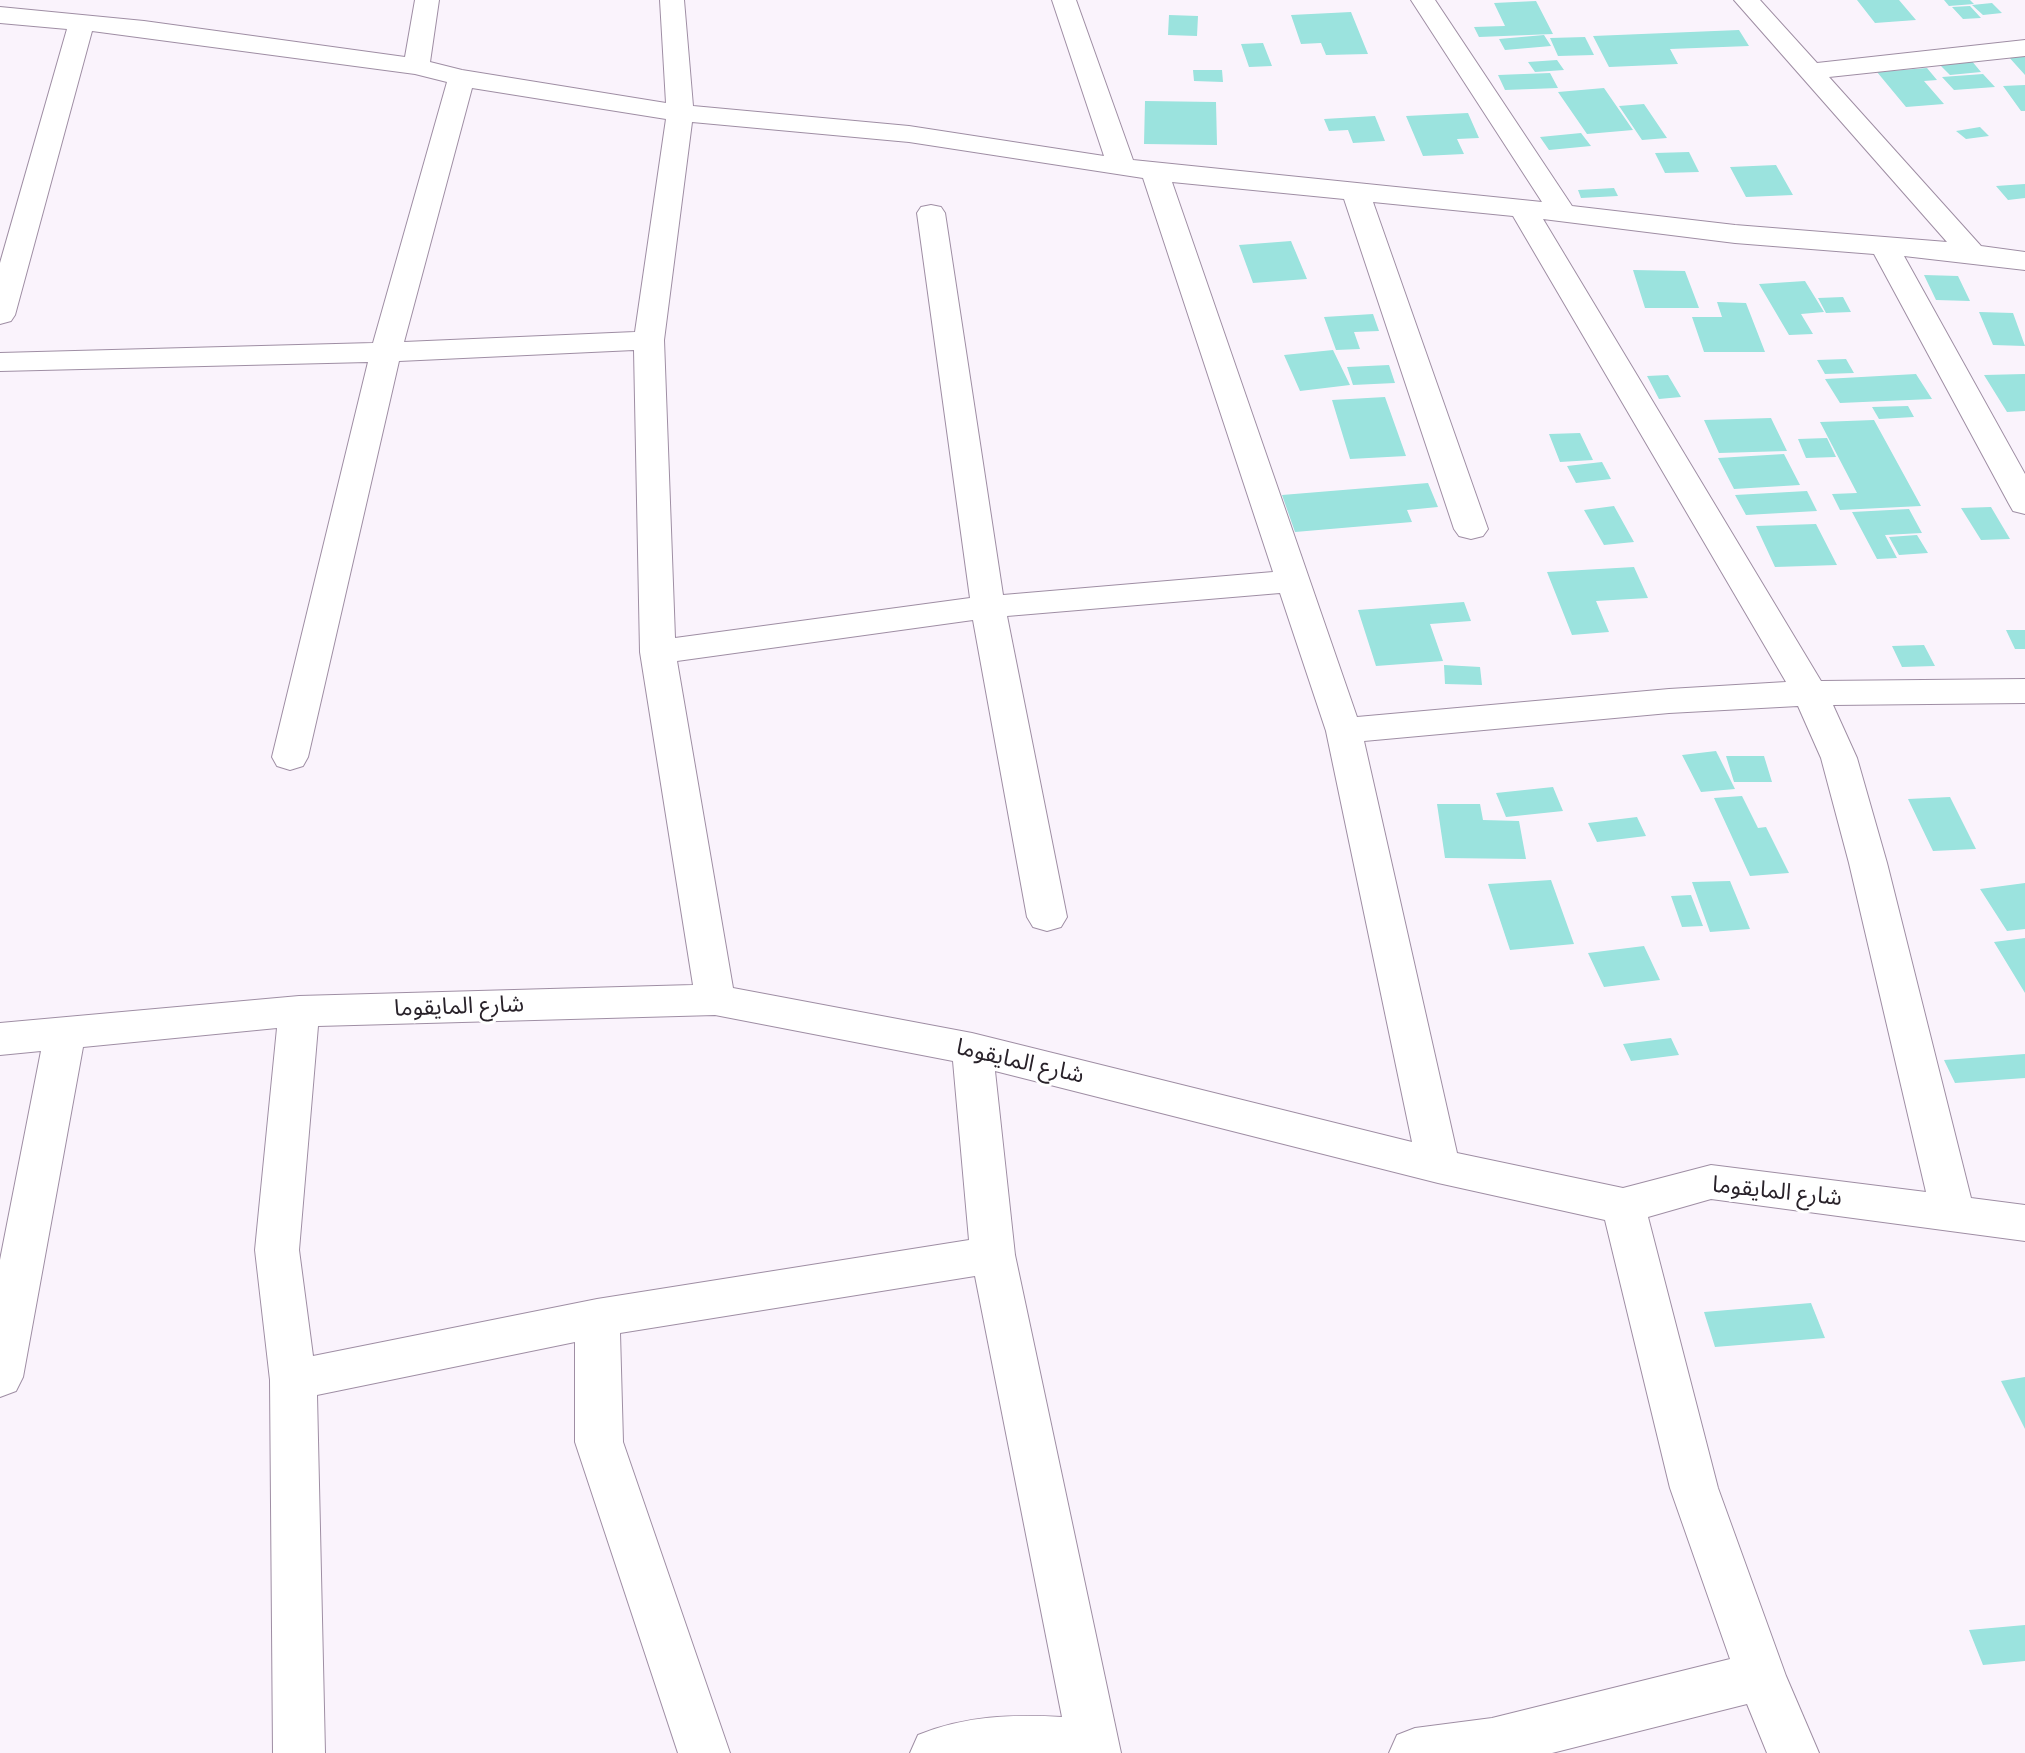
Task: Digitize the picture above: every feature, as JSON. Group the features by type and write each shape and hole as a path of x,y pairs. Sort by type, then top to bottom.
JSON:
{"street":[{"path":"416,66 427,0"},
{"path":"672,0 680,113 649,340 658,652 715,1000"},
{"path":"1064,0 1138,169 1294,580 1344,731 1437,1166"},
{"path":"1423,0 1563,213"},
{"path":"1746,0 1972,253"},
{"path":"0,15 81,24 147,20 416,66 461,78 680,113 908,134 1138,169 1885,248 1972,253 2025,261"},
{"path":"0,313 81,24"},
{"path":"1808,72 2025,48"},
{"path":"290,757 386,352 461,78"},
{"path":"1355,192 1471,529"},
{"path":"1523,209 1810,693 1839,758 1897,971 1953,1215"},
{"path":"931,213 988,607 1047,917"},
{"path":"1885,248 2025,504"},
{"path":"0,362 386,352 649,340"},
{"path":"658,652 988,607 1294,580"},
{"path":"1344,731 1669,701 1810,693 2025,691"},
{"name":"شارع المايقوما","path":"0,1039 299,1011 715,1000 972,1049 1437,1166 1623,1206 1711,1182 2025,1223"},
{"path":"299,1011 277,1250 293,1380 299,1753"},
{"path":"0,1377 65,1034"},
{"path":"972,1049 993,1255 1095,1753"},
{"path":"1623,1206 1694,1488 1761,1676 1793,1753"},
{"path":"293,1380 597,1318 993,1255"},
{"path":"597,1318 599,1442 704,1753"},
{"path":"1415,1753 1492,1743 1761,1676"},
{"path":"936,1753 1009,1740 1063,1742 1073,1753"}],"building":[{"path":"1857,0 1899,0 1916,20 1875,23"},
{"path":"1944,0 1970,0 1974,4 1949,6"},
{"path":"1536,1 1553,34 1479,37 1474,27 1505,26 1494,3"},
{"path":"1992,3 2002,13 1983,15 1972,5"},
{"path":"1970,6 1981,18 1963,19 1952,7"},
{"path":"1351,12 1368,54 1326,55 1321,43 1301,44 1291,15"},
{"path":"1169,15 1198,16 1197,36 1168,35"},
{"path":"1739,30 1749,46 1670,49 1678,64 1609,67 1593,36"},
{"path":"1544,35 1551,46 1505,50 1499,39"},
{"path":"1585,37 1594,55 1558,56 1550,38"},
{"path":"1263,43 1272,66 1249,67 1241,44"},
{"path":"2025,54 2025,75 2007,55"},
{"path":"1557,60 1564,70 1535,72 1528,62"},
{"path":"1971,60 1981,72 1950,75 1938,63"},
{"path":"1927,68 1937,80 1924,81 1944,104 1906,107 1877,72"},
{"path":"1193,70 1222,70 1223,82 1194,81"},
{"path":"1550,73 1558,88 1505,90 1498,75"},
{"path":"1983,74 1995,87 1954,90 1942,77"},
{"path":"2025,85 2025,111 2021,111 2003,86"},
{"path":"1604,88 1633,130 1587,134 1558,92"},
{"path":"1145,101 1216,102 1217,145 1144,144"},
{"path":"1644,104 1667,138 1642,140 1619,106"},
{"path":"1468,113 1479,138 1457,139 1464,154 1423,156 1406,116"},
{"path":"1375,116 1385,141 1353,143 1348,130 1329,131 1324,119"},
{"path":"1980,127 1989,136 1966,139 1956,131"},
{"path":"1581,133 1591,146 1549,150 1540,137"},
{"path":"1689,152 1699,172 1665,173 1655,153"},
{"path":"1776,165 1793,195 1746,197 1730,167"},
{"path":"2025,184 2025,198 2008,200 1996,186"},
{"path":"1614,188 1618,196 1581,198 1578,190"},
{"path":"1291,241 1307,279 1253,283 1239,245"},
{"path":"1633,270 1685,271 1699,308 1645,308"},
{"path":"1924,275 1958,276 1970,301 1936,300"},
{"path":"1805,281 1824,312 1801,314 1813,334 1789,335 1759,284"},
{"path":"1843,297 1851,312 1826,313 1818,298"},
{"path":"1717,302 1746,303 1765,352 1704,352 1692,317 1722,317"},
{"path":"1979,312 2013,313 2025,346 1993,345"},
{"path":"1373,314 1379,331 1354,332 1360,349 1336,350 1324,317"},
{"path":"1333,350 1350,385 1300,391 1284,355"},
{"path":"1846,359 1854,373 1825,374 1817,360"},
{"path":"1389,365 1395,383 1353,385 1347,367"},
{"path":"1916,374 1932,399 1840,403 1825,379"},
{"path":"2025,374 2025,411 2007,412 1984,375"},
{"path":"1668,375 1681,397 1659,399 1647,376"},
{"path":"1385,397 1406,456 1350,459 1332,400"},
{"path":"1908,406 1914,417 1879,419 1872,407"},
{"path":"1771,418 1787,451 1719,453 1704,420"},
{"path":"1874,420 1921,506 1840,510 1832,494 1857,493 1820,422"},
{"path":"1580,433 1593,460 1560,462 1549,434"},
{"path":"1827,438 1836,457 1806,458 1798,439"},
{"path":"1784,454 1800,485 1734,489 1718,458"},
{"path":"1602,462 1611,479 1576,483 1567,466"},
{"path":"1428,483 1438,507 1407,510 1412,522 1295,532 1282,495"},
{"path":"1807,491 1817,511 1746,515 1735,495"},
{"path":"1614,506 1634,542 1604,545 1584,510"},
{"path":"1991,507 2010,539 1981,540 1961,508"},
{"path":"1909,509 1922,533 1885,535 1897,558 1877,559 1852,512"},
{"path":"1816,524 1837,565 1775,567 1756,526"},
{"path":"1917,535 1928,553 1899,555 1889,537"},
{"path":"1634,567 1648,598 1596,601 1609,632 1572,635 1547,572"},
{"path":"1464,602 1471,621 1430,624 1443,661 1376,666 1358,610"},
{"path":"2006,630 2025,630 2025,649 2015,649"},
{"path":"1924,645 1935,666 1902,667 1892,646"},
{"path":"1444,665 1480,667 1482,685 1445,684"},
{"path":"1716,751 1735,789 1701,792 1682,755"},
{"path":"1726,756 1764,756 1772,782 1734,782"},
{"path":"1553,787 1563,811 1506,817 1496,793"},
{"path":"1742,796 1758,828 1766,827 1789,873 1750,876 1714,798"},
{"path":"1950,797 1976,849 1933,851 1908,799"},
{"path":"1437,804 1480,804 1483,820 1519,821 1526,859 1445,858"},
{"path":"1637,817 1646,836 1597,842 1588,823"},
{"path":"1551,880 1574,944 1510,950 1488,884"},
{"path":"1730,881 1750,929 1710,932 1692,882"},
{"path":"2025,883 2025,929 2007,931 1980,889"},
{"path":"1691,895 1703,926 1682,927 1671,896"},
{"path":"2025,938 2025,993 1994,942"},
{"path":"1644,946 1660,980 1604,987 1588,953"},
{"path":"1671,1038 1679,1055 1631,1061 1623,1044"},
{"path":"2025,1054 2025,1078 1955,1083 1944,1060"},
{"path":"1811,1303 1825,1338 1715,1347 1704,1312"},
{"path":"2025,1377 2025,1429 2001,1381"},
{"path":"2025,1625 2025,1661 1983,1665 1969,1630"}]}
